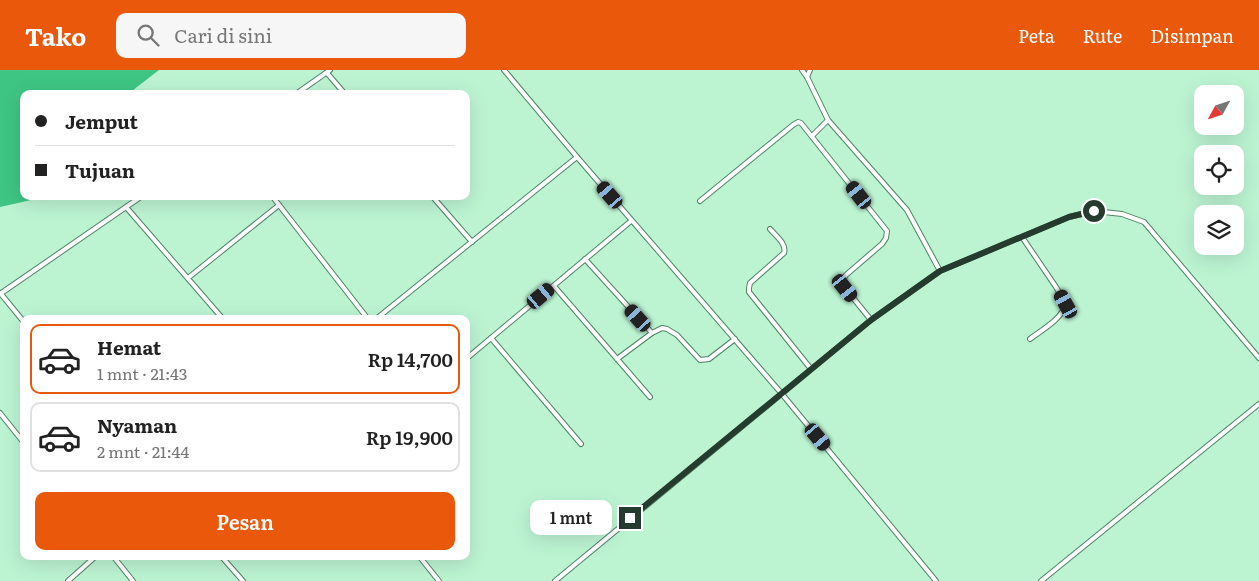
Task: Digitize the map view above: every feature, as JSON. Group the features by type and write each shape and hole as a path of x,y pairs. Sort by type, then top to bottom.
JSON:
{"lane":[{"path":"504,70 782,394 936,581"},
{"path":"802,70 828,120 907,210 940,271"},
{"path":"807,77 810,70"},
{"path":"302,90 328,71 342,90"},
{"path":"812,136 828,120"},
{"path":"700,201 798,122 801,123 887,231 886,238 882,244 846,275 842,281 845,288 871,320"},
{"path":"383,315 577,157"},
{"path":"20,317 0,294 136,200"},
{"path":"275,200 365,315"},
{"path":"435,200 472,242"},
{"path":"188,278 279,205"},
{"path":"126,207 220,315"},
{"path":"555,581 871,320 940,271 1069,217 1094,211 1122,214 1144,222 1259,358"},
{"path":"470,356 631,220"},
{"path":"770,229 785,246 786,250 750,283 750,292 811,369"},
{"path":"1022,236 1066,304 1063,312 1055,320 1030,339"},
{"path":"585,259 652,333"},
{"path":"554,286 650,397"},
{"path":"617,359 652,333 662,328 672,331 700,360 708,359 734,339"},
{"path":"491,338 582,444"},
{"path":"1040,581 1259,404"},
{"path":"0,413 20,438"},
{"path":"68,581 92,560"},
{"path":"116,560 133,581"},
{"path":"225,560 243,581"},
{"path":"422,560 439,581"}],"shaded area":[{"path":"0,70 159,70 133,90 20,90 20,200 31,200 0,207"}],"route":[{"path":"630,518 871,320 940,271 1069,217 1094,211"}]}
